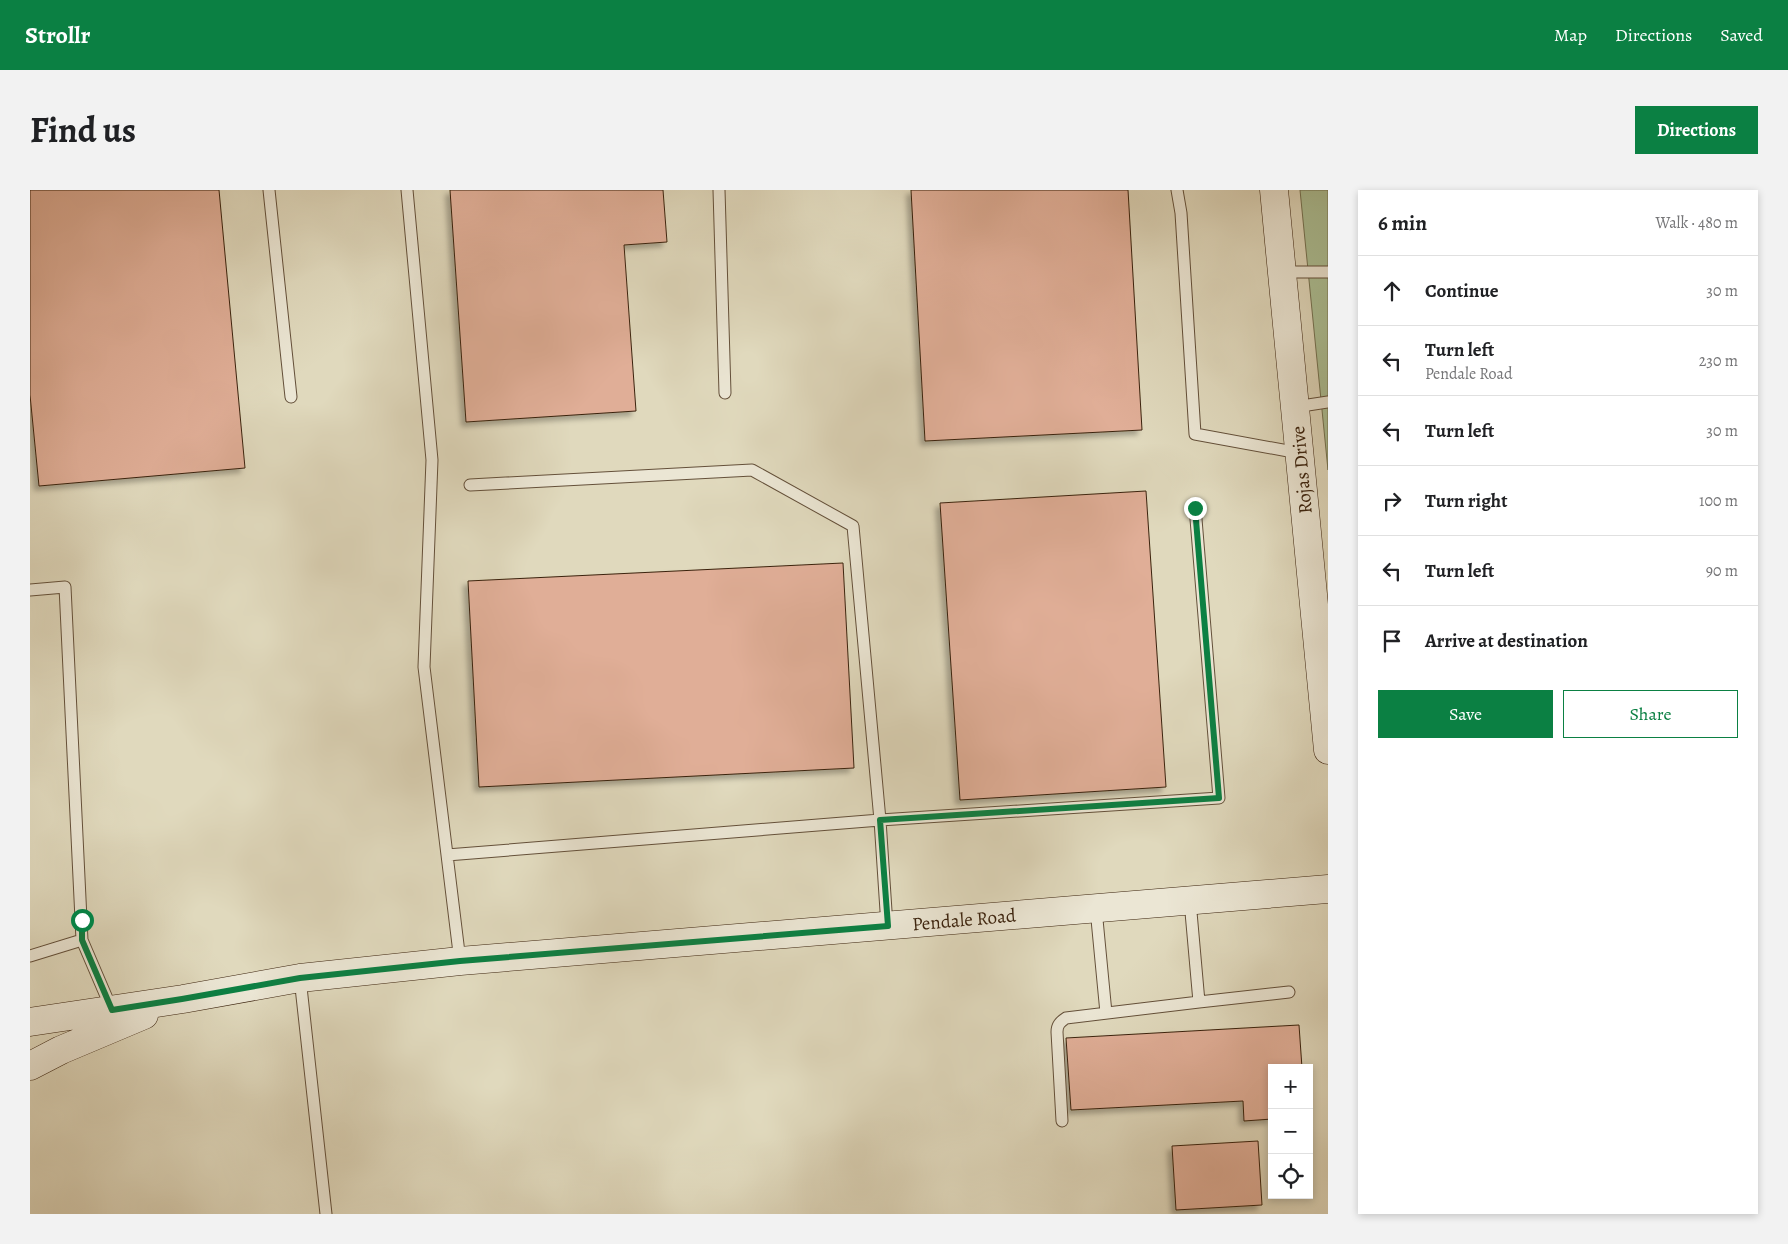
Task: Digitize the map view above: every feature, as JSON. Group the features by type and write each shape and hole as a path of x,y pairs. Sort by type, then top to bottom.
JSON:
{"street":[{"name":"Rojas Drive","path":"1274,190 1328,750"},
{"name":"Pendale Road","path":"30,1022 182,999 300,978 460,961 1328,889"},
{"name":"Pendale Road","path":"30,1066 61,1050 182,999"}],"lane":[{"path":"269,190 292,397"},
{"path":"407,190 432,460 424,667 460,961"},
{"path":"719,190 725,393"},
{"path":"1177,190 1182,223 1195,434 1299,453"},
{"path":"1282,272 1328,272"},
{"path":"1295,407 1328,402"},
{"path":"470,485 752,470 854,526 888,926"},
{"path":"447,855 880,820 1219,798 1195,508"},
{"path":"30,590 65,587 82,940 112,1010"},
{"path":"1190,901 1199,1002"},
{"path":"1096,909 1106,1013"},
{"path":"30,956 82,940"},
{"path":"300,978 326,1214"},
{"path":"1062,1121 1057,1027 1066,1018 1289,992"}],"green space":[{"path":"1300,190 1328,190 1328,470"}],"building":[{"path":"30,190 219,190 245,468 39,486 30,395"},
{"path":"450,190 663,190 667,242 624,245 636,411 466,422"},
{"path":"911,190 1128,190 1142,430 925,441"},
{"path":"1146,491 1166,787 960,800 940,503"},
{"path":"843,563 854,768 479,787 468,581"},
{"path":"1299,1025 1302,1064 1268,1064 1268,1119 1244,1121 1243,1101 1071,1110 1066,1038"},
{"path":"1258,1141 1262,1205 1176,1210 1172,1146"}],"route":[{"path":"82,920 82,940 112,1010 300,978 460,961 888,926 880,820 1219,798 1195,508"}]}
